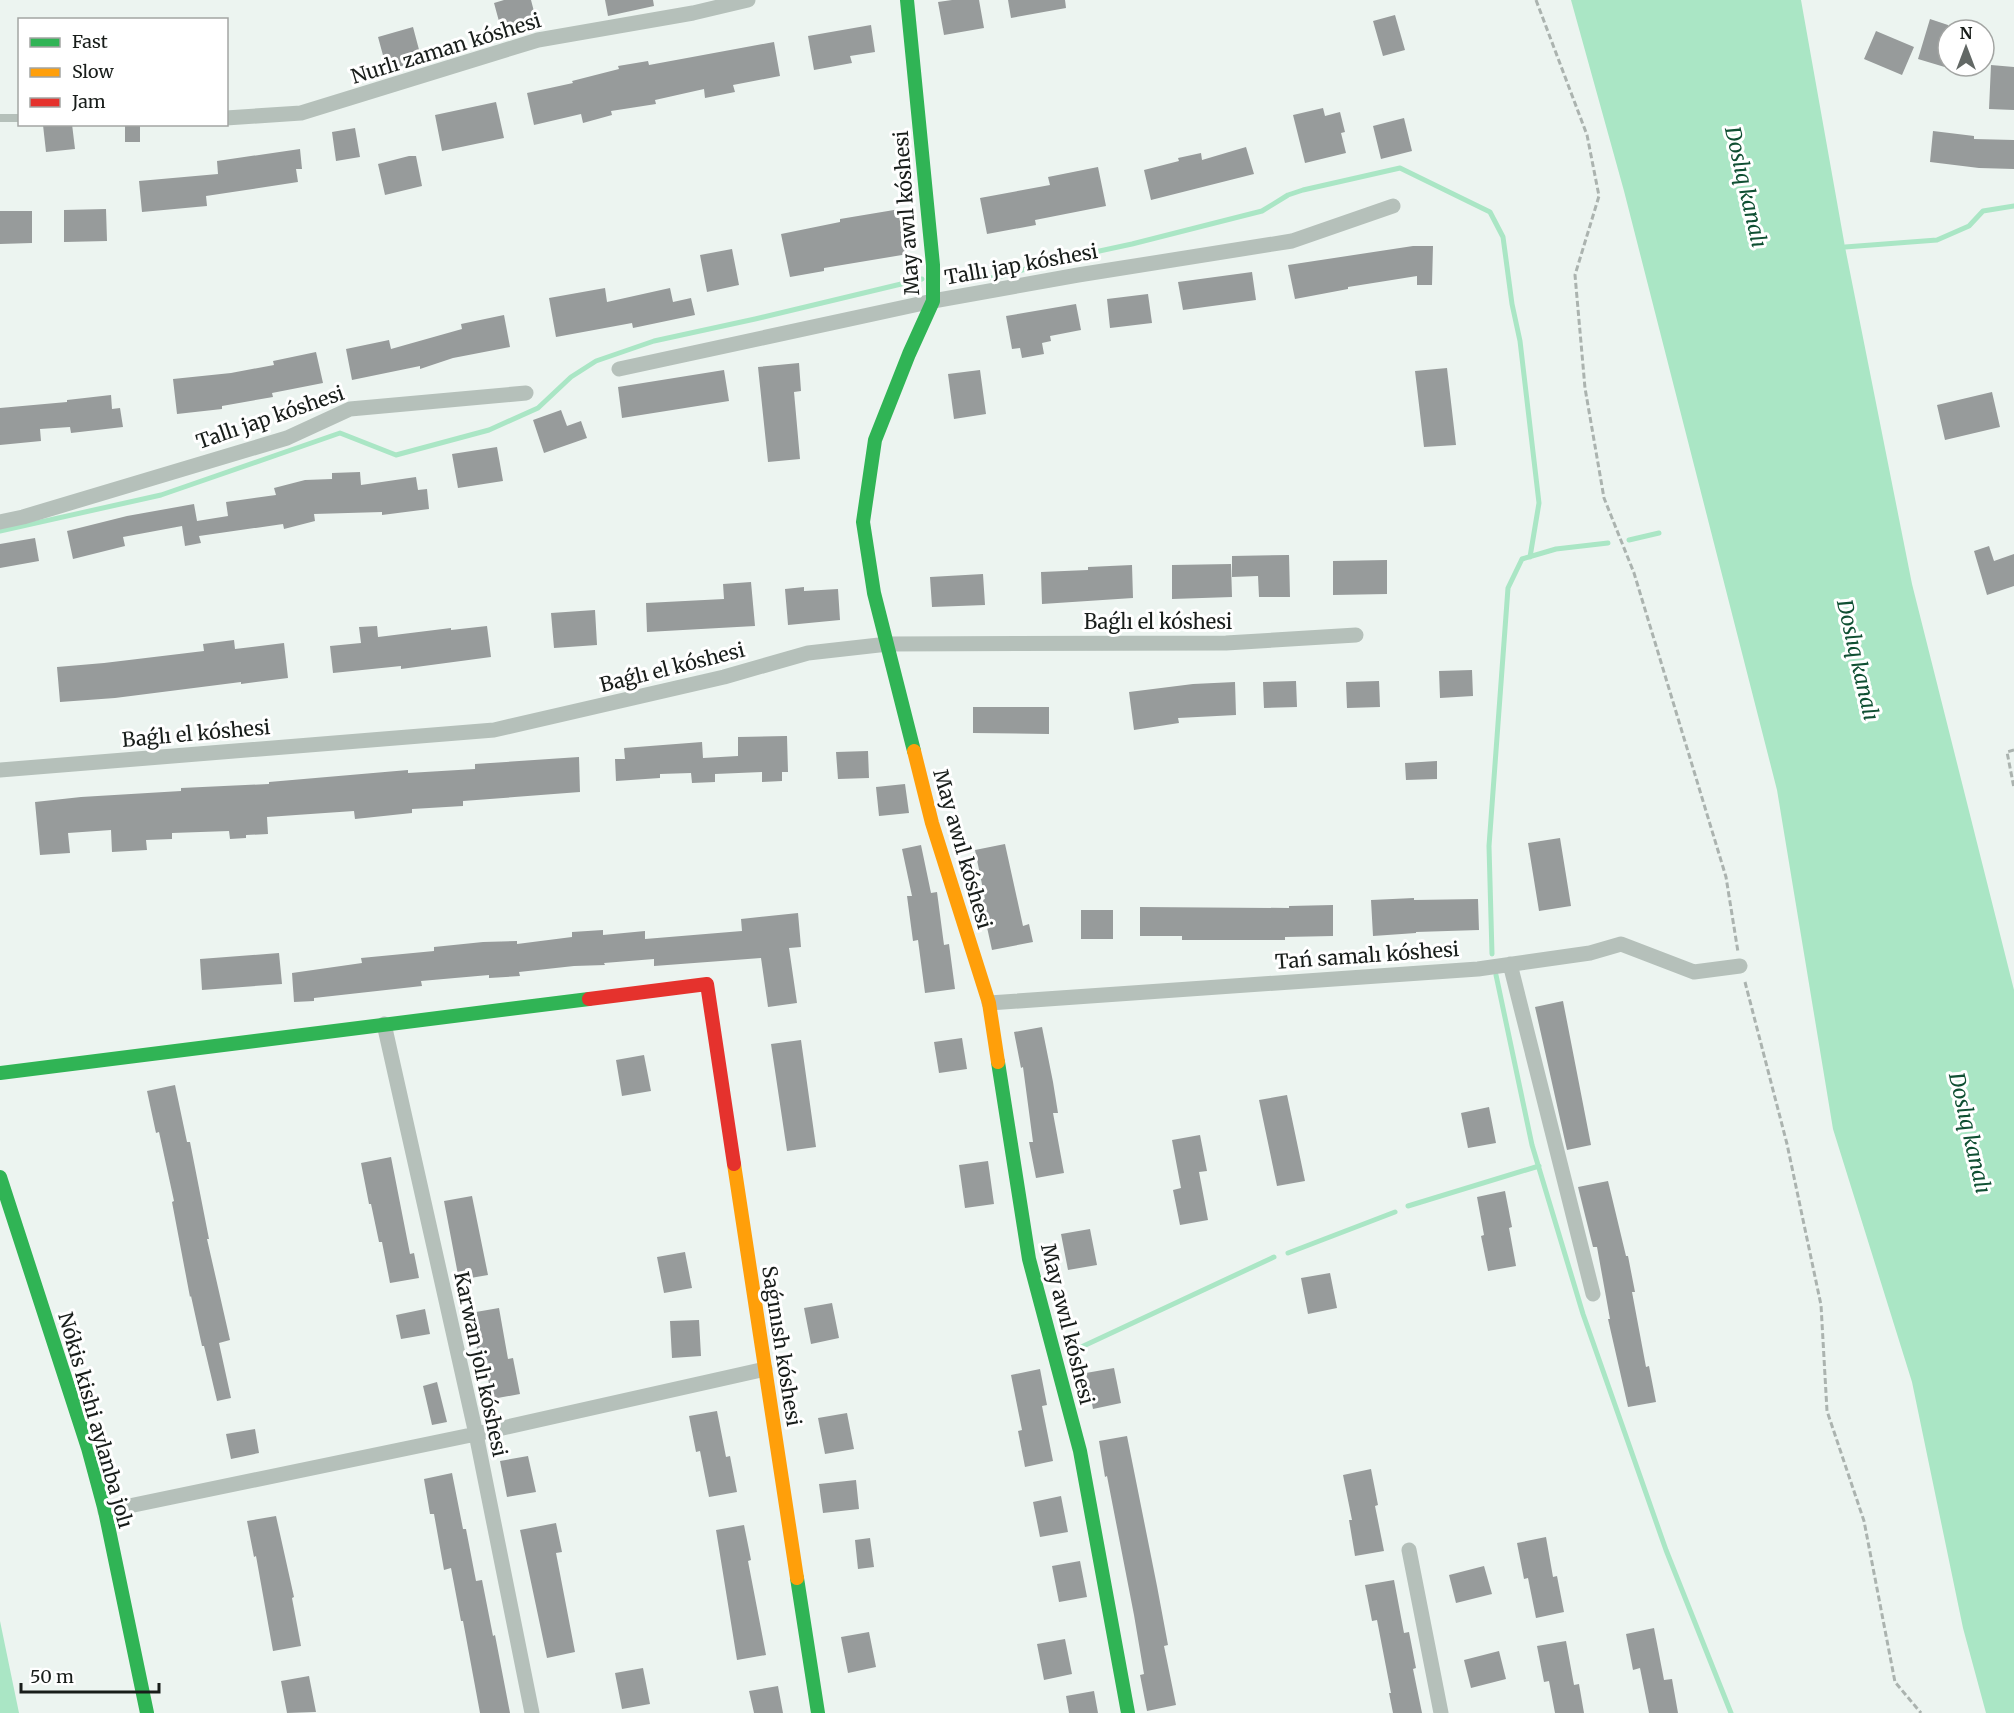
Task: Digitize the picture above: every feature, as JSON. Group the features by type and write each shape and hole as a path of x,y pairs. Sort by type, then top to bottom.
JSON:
{"street":[{"name":"Nurlı zaman kóshesi","path":"228,118 301,113 538,40 693,13 748,0"},
{"name":"May awıl kóshesi","path":"907,0 933,265 933,301 874,440 863,522 874,593 932,823 988,1003 1029,1259 1080,1451 1128,1713"},
{"name":"Tallı jap kóshesi","path":"619,369 933,301 1292,241 1393,206"},
{"name":"Tallı jap kóshesi","path":"0,522 287,438 350,409 526,393"},
{"name":"Baǵlı el kóshesi","path":"0,770 494,730 724,677 808,653 888,644 1226,643 1356,635"},
{"name":"Tań samalı kóshesi","path":"988,1003 1478,969 1590,953 1621,944 1694,972 1740,966"},
{"path":"1510,964 1593,1294"},
{"name":"Saǵınısh kóshesi","path":"384,1024 707,984 818,1713"},
{"path":"0,1073 384,1024"},
{"name":"Karwan jolı kóshesi","path":"384,1024 476,1434 532,1713"},
{"name":"Nókis kishi aylanba jolı","path":"0,1177 88,1448 105,1511 147,1713"},
{"path":"105,1511 476,1434 765,1369"},
{"path":"1409,1550 1441,1713"}],"lane":[{"path":"0,118 18,118"}],"path":[{"path":"1536,0 1587,135 1599,196 1575,275 1585,388 1604,498 1634,573 1726,877 1740,966 1787,1144 1821,1305 1827,1411 1864,1521 1895,1682 1921,1713"},
{"path":"2014,750 2007,752 2014,788"}],"water":[{"name":"Doslıq kanalı","path":"1571,0 1801,0 1845,247 1912,584 2014,990 2014,1713 1986,1713 1963,1628 1912,1382 1833,1129 1777,790 1624,191"},
{"path":"0,1621 19,1713 0,1713"}],"building":[{"path":"504,0 531,0 538,27 503,36 494,3"},
{"path":"605,0 653,0 654,6 608,16"},
{"path":"979,0 984,28 944,35 938,2"},
{"path":"1008,0 1065,0 1066,8 1011,18"},
{"path":"1395,15 1405,50 1383,56 1373,21"},
{"path":"1930,19 1936,21 1936,64 1918,59"},
{"path":"871,25 875,52 850,56 852,63 814,70 808,36"},
{"path":"413,27 422,61 387,70 378,37"},
{"path":"1876,31 1914,47 1902,75 1864,59"},
{"path":"774,42 780,76 733,85 735,92 705,98 704,89 655,100 656,104 611,111 612,115 583,123 581,114 534,125 527,93 573,83 572,81 619,69 618,66 648,61 649,65"},
{"path":"1996,65 2014,67 2014,110 1989,109 1990,78 1996,78"},
{"path":"496,102 504,138 442,151 435,115"},
{"path":"1323,108 1325,116 1340,112 1345,132 1341,133 1346,153 1305,163 1293,115"},
{"path":"1404,118 1412,151 1381,159 1373,126"},
{"path":"43,126 72,126 75,149 46,152"},
{"path":"125,126 140,126 140,142 125,142"},
{"path":"355,128 360,157 336,161 332,132"},
{"path":"1933,131 1974,136 1974,139 2014,140 2014,169 1979,168 1930,162"},
{"path":"1246,147 1254,174 1151,200 1144,170 1179,161 1178,158 1201,153 1202,160"},
{"path":"300,149 302,169 296,169 298,182 206,196 207,206 142,212 139,181 218,174 217,161"},
{"path":"416,156 422,186 385,195 378,164"},
{"path":"1098,167 1106,206 1035,220 1036,225 987,234 980,198 1050,185 1048,177"},
{"path":"106,209 107,241 64,242 64,210"},
{"path":"900,209 908,254 824,268 824,271 790,277 781,234 840,222 840,219"},
{"path":"0,211 32,211 32,243 0,244"},
{"path":"1413,246 1433,246 1432,285 1417,285 1417,276 1348,287 1348,289 1295,299 1288,265"},
{"path":"732,249 739,285 707,292 700,255"},
{"path":"1252,272 1256,300 1183,310 1178,282"},
{"path":"605,288 607,302 670,288 673,302 691,298 695,315 633,328 632,323 556,337 549,298"},
{"path":"1148,294 1152,323 1110,328 1107,299"},
{"path":"1076,304 1081,330 1050,336 1051,341 1042,343 1044,354 1022,358 1020,348 1012,349 1006,316"},
{"path":"504,315 510,347 453,358 420,369 420,366 352,380 346,349 389,340 391,349 462,329 461,324"},
{"path":"316,352 323,383 272,393 273,397 222,406 222,409 177,414 173,379 231,373 274,365 273,361"},
{"path":"799,363 801,391 794,392 800,459 768,462 758,367"},
{"path":"1447,368 1456,445 1424,447 1415,371"},
{"path":"724,370 729,401 622,418 618,387"},
{"path":"980,370 986,414 954,419 948,374"},
{"path":"1992,392 2000,427 1945,440 1937,405"},
{"path":"111,395 112,409 120,408 123,427 71,433 70,427 40,429 41,441 0,445 0,408 67,402 67,400"},
{"path":"561,410 567,426 581,421 587,438 544,453 533,420"},
{"path":"497,447 503,481 458,488 452,454"},
{"path":"360,472 361,485 416,477 418,490 427,489 429,509 382,515 382,512 314,514 315,521 284,529 283,524 199,536 201,543 185,546 182,526 123,537 125,546 73,559 67,531 127,516 194,504 197,521 228,516 226,502 276,495 274,488 305,480 332,479 332,473"},
{"path":"35,538 39,561 0,568 0,544"},
{"path":"1989,546 1994,561 2014,554 2014,586 1987,595 1974,551"},
{"path":"1289,555 1290,597 1259,597 1258,576 1232,577 1232,556"},
{"path":"1387,560 1387,594 1333,595 1333,561"},
{"path":"1231,564 1232,597 1172,599 1172,565"},
{"path":"1132,565 1133,598 1042,604 1041,572"},
{"path":"983,574 985,605 932,607 930,577"},
{"path":"751,582 755,626 647,632 646,603 724,599 723,584"},
{"path":"804,587 804,591 838,589 840,620 788,625 785,589"},
{"path":"595,610 597,645 554,648 551,613"},
{"path":"377,626 378,637 487,626 491,657 401,669 401,666 333,673 330,646 361,643 359,627"},
{"path":"234,640 235,649 284,643 288,678 60,702 57,667 204,651 203,644"},
{"path":"1472,670 1473,696 1440,698 1439,671"},
{"path":"1296,681 1297,707 1264,708 1263,682"},
{"path":"1379,681 1380,707 1347,708 1346,682"},
{"path":"1235,682 1236,715 1178,718 1179,723 1134,730 1129,692 1193,684"},
{"path":"973,707 1049,707 1049,734 973,733"},
{"path":"787,736 788,772 782,772 782,781 762,782 762,772 715,774 715,782 692,783 691,773 660,774 660,778 616,781 615,759 625,759 624,748 702,742 703,758 738,756 738,737"},
{"path":"868,751 869,778 838,779 836,752"},
{"path":"579,757 580,792 463,801 463,806 412,809 412,813 355,819 354,811 267,817 268,834 246,835 246,838 230,839 229,831 172,833 172,839 146,840 147,850 112,852 111,830 68,833 70,853 40,855 35,802 181,791 181,788 269,784 269,782 408,770 408,773 475,769 475,764"},
{"path":"1437,761 1437,779 1406,780 1405,763"},
{"path":"905,784 909,813 879,816 876,787"},
{"path":"1560,838 1571,906 1539,911 1528,843"},
{"path":"1005,844 1023,926 1029,924 1033,942 992,950 981,900 985,899 975,850"},
{"path":"921,845 931,893 937,892 944,945 949,944 955,989 925,993 918,940 913,941 907,896 912,896 902,849"},
{"path":"1414,898 1414,900 1478,899 1479,930 1373,936 1371,900"},
{"path":"1333,905 1333,936 1285,937 1285,940 1182,940 1182,936 1140,936 1140,907 1289,908 1289,906"},
{"path":"1081,910 1113,910 1113,939 1081,939"},
{"path":"798,913 801,947 789,948 797,1003 768,1007 761,958 654,966 654,959 604,963 605,965 519,972 520,976 489,978 489,975 421,981 422,986 294,1002 292,973 362,963 361,958 434,951 434,947 483,942 517,941 517,944 572,937 572,932 603,930 603,935 645,931 645,939 742,931 741,919"},
{"path":"279,953 282,984 202,990 200,959"},
{"path":"1563,1001 1591,1145 1567,1150 1535,1007"},
{"path":"1042,1027 1058,1113 1053,1113 1064,1173 1036,1178 1029,1142 1033,1142 1023,1067 1021,1068 1014,1032"},
{"path":"962,1038 967,1069 939,1073 934,1042"},
{"path":"801,1040 816,1147 787,1151 771,1044"},
{"path":"644,1055 651,1091 622,1096 616,1060"},
{"path":"175,1085 187,1142 190,1142 209,1239 207,1239 230,1340 219,1343 231,1398 217,1401 190,1297 172,1202 174,1201 159,1132 156,1133 147,1091"},
{"path":"1287,1095 1305,1181 1277,1186 1259,1100"},
{"path":"1489,1107 1496,1143 1468,1148 1461,1113"},
{"path":"1200,1135 1207,1171 1199,1172 1208,1220 1180,1225 1173,1190 1181,1188 1172,1140"},
{"path":"391,1157 410,1254 414,1253 419,1278 390,1283 382,1242 379,1242 371,1204 369,1204 361,1163"},
{"path":"988,1161 994,1204 965,1208 959,1165"},
{"path":"1608,1181 1626,1256 1628,1256 1635,1292 1632,1292 1646,1367 1649,1366 1656,1402 1628,1407 1608,1319 1610,1319 1597,1247 1593,1247 1578,1187"},
{"path":"1505,1191 1516,1266 1488,1271 1477,1197"},
{"path":"472,1196 488,1275 459,1280 444,1201"},
{"path":"1090,1229 1097,1265 1068,1270 1061,1234"},
{"path":"685,1252 692,1288 664,1293 657,1257"},
{"path":"1330,1273 1337,1308 1308,1314 1301,1278"},
{"path":"832,1303 839,1338 811,1344 804,1308"},
{"path":"499,1308 508,1359 513,1358 520,1394 492,1399 482,1348 477,1349 470,1313"},
{"path":"425,1309 430,1334 401,1339 396,1315"},
{"path":"699,1320 701,1356 672,1358 670,1321"},
{"path":"1114,1368 1121,1403 1093,1409 1086,1373"},
{"path":"1040,1369 1047,1405 1042,1406 1053,1461 1025,1467 1018,1431 1022,1430 1011,1375"},
{"path":"437,1382 447,1422 432,1425 423,1386"},
{"path":"717,1411 726,1457 730,1456 737,1492 709,1497 700,1451 696,1452 689,1416"},
{"path":"847,1413 854,1449 825,1454 818,1418"},
{"path":"255,1429 259,1453 231,1459 226,1434"},
{"path":"1127,1436 1168,1645 1164,1646 1176,1705 1147,1711 1140,1675 1144,1674 1134,1615 1099,1441"},
{"path":"528,1456 536,1492 507,1497 500,1461"},
{"path":"1371,1469 1378,1505 1375,1506 1384,1551 1355,1556 1349,1520 1352,1520 1343,1475"},
{"path":"452,1473 476,1581 482,1580 510,1713 480,1713 451,1568 444,1570 434,1514 430,1514 424,1479"},
{"path":"856,1480 859,1509 823,1513 819,1484"},
{"path":"1061,1496 1068,1532 1040,1537 1033,1502"},
{"path":"276,1516 294,1597 292,1598 301,1646 273,1651 256,1556 254,1557 247,1521"},
{"path":"556,1523 562,1552 556,1553 575,1652 547,1658 520,1530"},
{"path":"744,1525 751,1560 748,1561 766,1655 737,1660 716,1530"},
{"path":"1546,1537 1553,1577 1557,1576 1564,1612 1536,1618 1528,1578 1524,1579 1517,1543"},
{"path":"870,1538 874,1567 858,1569 855,1540"},
{"path":"1080,1561 1087,1597 1059,1602 1052,1566"},
{"path":"1484,1566 1492,1594 1456,1603 1449,1575"},
{"path":"1394,1580 1404,1633 1409,1632 1416,1668 1413,1669 1422,1713 1393,1713 1377,1620 1372,1621 1365,1585"},
{"path":"1654,1628 1664,1680 1672,1679 1678,1713 1649,1713 1640,1668 1633,1670 1626,1634"},
{"path":"869,1632 876,1667 848,1673 841,1637"},
{"path":"1065,1639 1072,1674 1044,1680 1037,1644"},
{"path":"1566,1641 1574,1685 1579,1684 1584,1713 1555,1713 1549,1681 1544,1682 1537,1646"},
{"path":"1499,1651 1506,1679 1471,1688 1464,1660"},
{"path":"643,1668 650,1704 622,1709 615,1673"},
{"path":"309,1676 316,1712 287,1713 281,1681"},
{"path":"778,1686 783,1713 754,1713 749,1691"},
{"path":"1094,1691 1098,1713 1069,1713 1066,1696"}],"waterway":[{"path":"945,275 995,278 1053,261 1132,244 1262,211 1288,195 1303,190 1400,168 1490,212 1503,237 1512,304 1520,341 1539,503 1530,557"},
{"path":"1845,247 1937,240 1969,226 1983,211 2014,206"},
{"path":"0,531 161,495 340,433 396,455 489,430 538,408 571,377 596,361 654,341 922,279"},
{"path":"1629,540 1659,533"},
{"path":"1492,954 1489,846 1508,588 1522,559 1556,549 1608,543"},
{"path":"1496,975 1532,1145 1583,1314 1666,1550 1731,1713"},
{"path":"1408,1206 1539,1166"},
{"path":"1288,1253 1395,1212"},
{"path":"1077,1349 1274,1257"}],"traffic: fast":[{"path":"907,0 933,265 933,301 875,440 863,522 874,593 914,751"},
{"path":"0,1073 589,999"},
{"path":"998,1062 1029,1259 1080,1451 1128,1713"},
{"path":"0,1177 88,1448 105,1511 147,1713"},
{"path":"797,1578 818,1713"}],"traffic: slow":[{"path":"914,751 932,823 989,1003 998,1062"},
{"path":"734,1164 797,1578"}],"traffic: jam":[{"path":"589,999 707,984 734,1164"}]}
